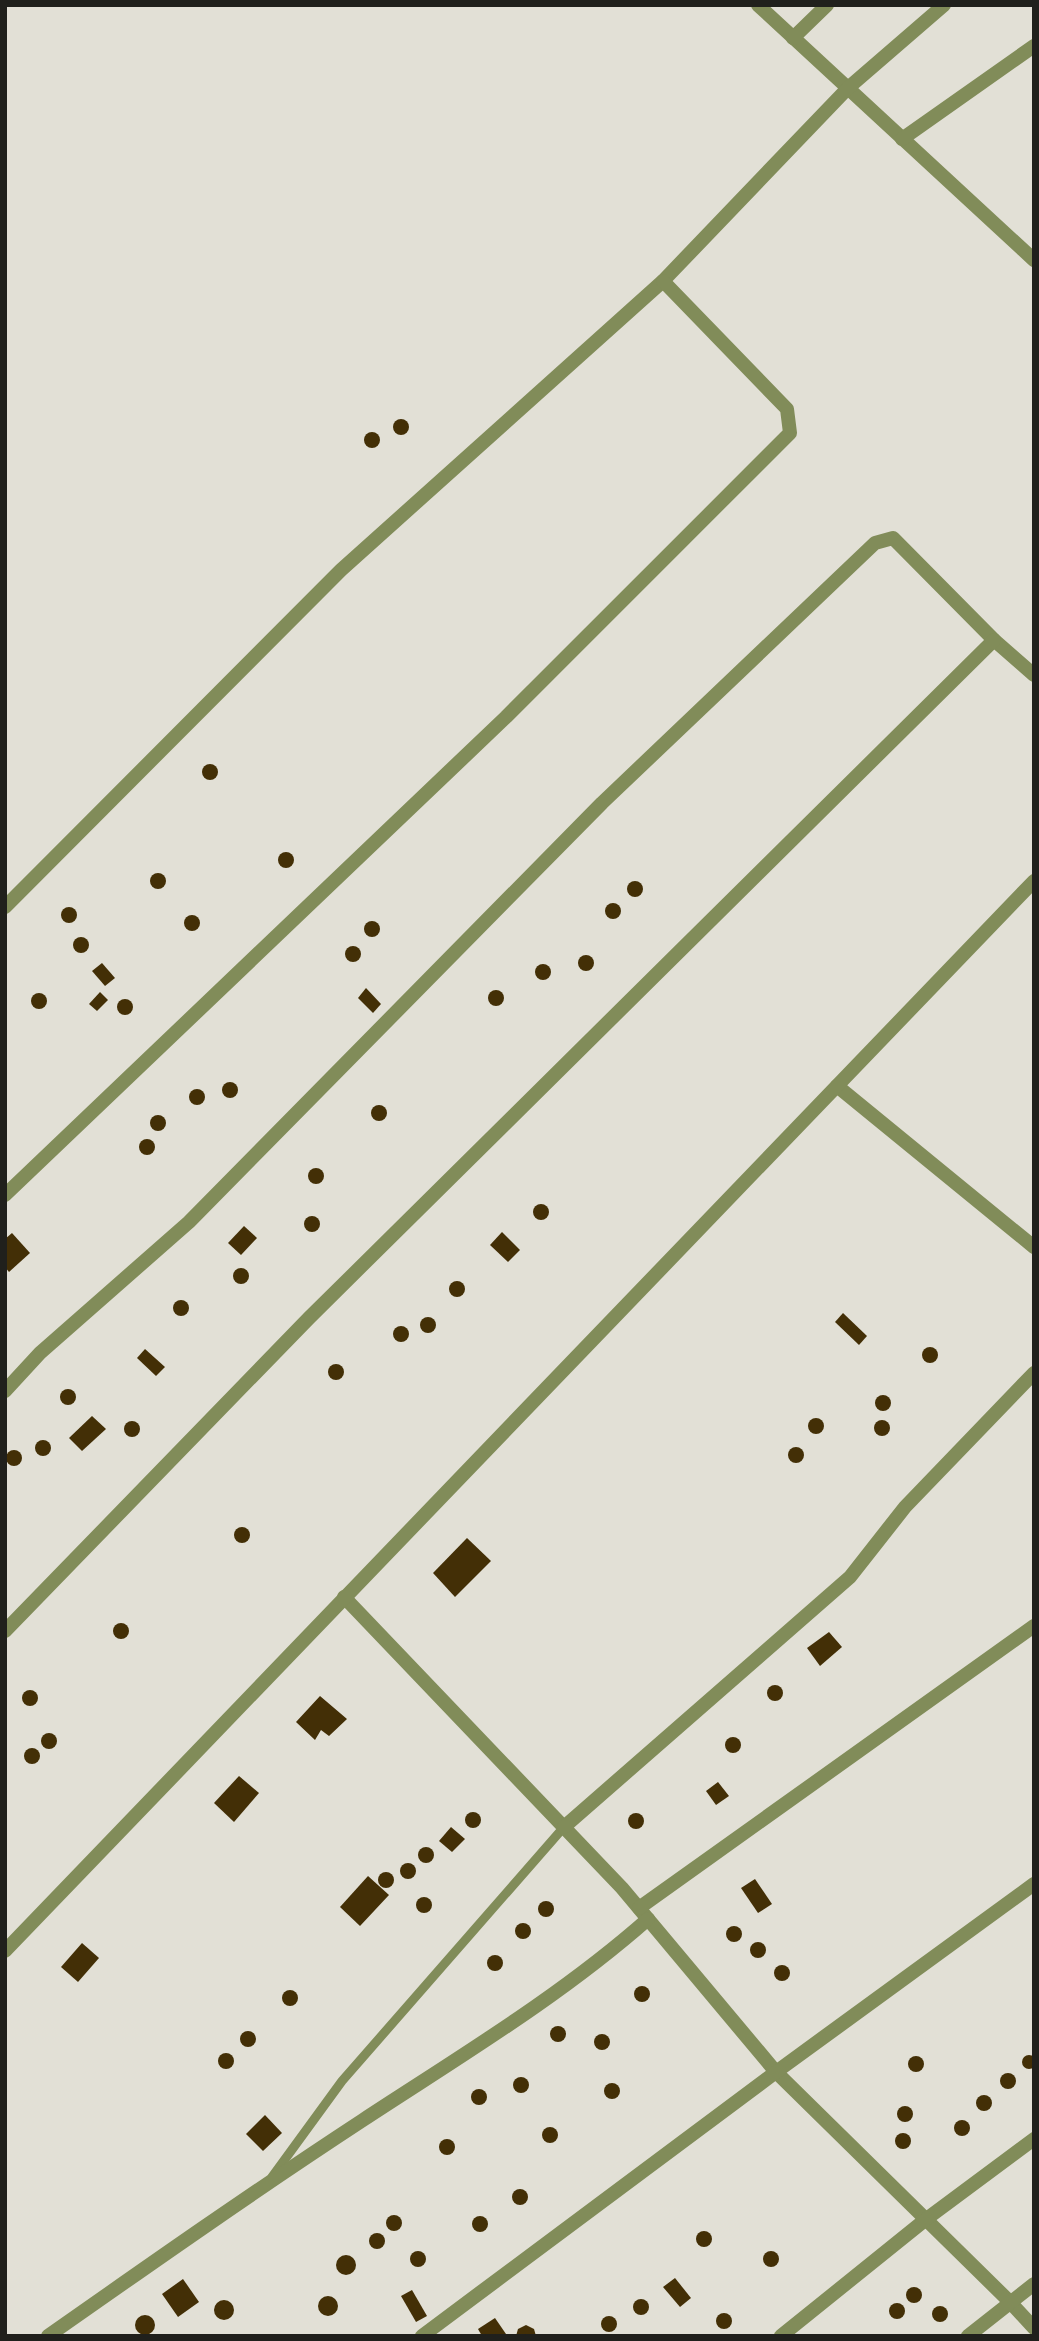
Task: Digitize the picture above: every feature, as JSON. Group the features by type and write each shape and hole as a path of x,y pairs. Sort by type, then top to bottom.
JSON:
{"street":[{"path":"758,5 1034,260"},
{"path":"793,37 827,5"},
{"path":"5,907 341,570 663,281 848,88 944,5"},
{"path":"902,138 1034,46"},
{"path":"5,1195 506,717 790,433 787,409 663,281"},
{"path":"5,1391 40,1353 189,1222 602,803 875,543 894,538 994,640 1034,675"},
{"path":"5,1632 309,1318 994,640"},
{"path":"5,1951 1034,881"},
{"path":"837,1086 1034,1247"},
{"path":"564,1827 850,1577 905,1507 1034,1373"},
{"path":"345,1597 643,1913 776,2072 1034,2328"},
{"path":"48,2336 267,2184 512,2021 622,1942 643,1913 1034,1626"},
{"path":"422,2336 1034,1884"},
{"path":"781,2336 925,2220 1034,2139"},
{"path":"968,2336 1034,2284"}],"lane":[{"path":"267,2184 342,2081 564,1827"}],"building":[{"path":"401,419 407,421 407,433 401,435 395,433 393,427 395,421"},
{"path":"372,432 378,434 378,446 372,448 366,446 364,440 366,434"},
{"path":"210,764 216,766 216,778 210,780 204,778 202,772 204,766"},
{"path":"286,852 292,854 292,866 286,868 280,866 278,860 280,854"},
{"path":"158,873 164,875 164,887 158,889 152,887 150,881 152,875"},
{"path":"635,881 641,883 641,895 635,897 629,895 627,889 629,883"},
{"path":"613,903 619,905 619,917 613,919 607,917 605,911 607,905"},
{"path":"69,907 75,909 75,921 69,923 63,921 61,915 63,909"},
{"path":"192,915 198,917 198,929 192,931 186,929 184,923 186,917"},
{"path":"372,921 378,923 378,935 372,937 366,935 364,929 366,923"},
{"path":"81,937 87,939 87,951 81,953 75,951 73,945 75,939"},
{"path":"353,946 359,948 359,960 353,962 347,960 345,954 347,948"},
{"path":"586,955 592,957 592,969 586,971 580,969 578,963 580,957"},
{"path":"102,963 115,978 105,986 92,971"},
{"path":"543,964 549,966 549,978 543,980 537,978 535,972 537,966"},
{"path":"366,988 381,1004 373,1013 358,998"},
{"path":"496,990 502,992 502,1004 496,1006 490,1004 488,998 490,992"},
{"path":"100,992 108,1000 97,1011 89,1004"},
{"path":"39,993 45,995 45,1007 39,1009 33,1007 31,1001 33,995"},
{"path":"125,999 131,1001 131,1013 125,1015 119,1013 117,1007 119,1001"},
{"path":"230,1082 236,1084 236,1096 230,1098 224,1096 222,1090 224,1084"},
{"path":"197,1089 203,1091 203,1103 197,1105 191,1103 189,1097 191,1091"},
{"path":"379,1105 385,1107 385,1119 379,1121 373,1119 371,1113 373,1107"},
{"path":"158,1115 164,1117 164,1129 158,1131 152,1129 150,1123 152,1117"},
{"path":"147,1139 153,1141 153,1153 147,1155 141,1153 139,1147 141,1141"},
{"path":"316,1168 322,1170 322,1182 316,1184 310,1182 308,1176 310,1170"},
{"path":"541,1204 547,1206 547,1218 541,1220 535,1218 533,1212 535,1206"},
{"path":"312,1216 318,1218 318,1230 312,1232 306,1230 304,1224 306,1218"},
{"path":"244,1226 257,1238 241,1255 228,1243"},
{"path":"502,1232 520,1250 508,1262 490,1245"},
{"path":"12,1233 30,1253 9,1272 5,1267 5,1239"},
{"path":"241,1268 247,1270 247,1282 241,1284 235,1282 233,1276 235,1270"},
{"path":"457,1281 463,1283 463,1295 457,1297 451,1295 449,1289 451,1283"},
{"path":"181,1300 187,1302 187,1314 181,1316 175,1314 173,1308 175,1302"},
{"path":"843,1313 867,1336 859,1345 835,1322"},
{"path":"428,1317 434,1319 434,1331 428,1333 422,1331 420,1325 422,1319"},
{"path":"401,1326 407,1328 407,1340 401,1342 395,1340 393,1334 395,1328"},
{"path":"930,1347 936,1349 936,1361 930,1363 924,1361 922,1355 924,1349"},
{"path":"145,1349 165,1367 156,1376 137,1358"},
{"path":"336,1364 342,1366 342,1378 336,1380 330,1378 328,1372 330,1366"},
{"path":"68,1389 74,1391 74,1403 68,1405 62,1403 60,1397 62,1391"},
{"path":"883,1395 889,1397 889,1409 883,1411 877,1409 875,1403 877,1397"},
{"path":"92,1416 106,1429 82,1451 69,1438"},
{"path":"816,1418 822,1420 822,1432 816,1434 810,1432 808,1426 810,1420"},
{"path":"882,1420 888,1422 888,1434 882,1436 876,1434 874,1428 876,1422"},
{"path":"132,1421 138,1423 138,1435 132,1437 126,1435 124,1429 126,1423"},
{"path":"43,1440 49,1442 49,1454 43,1456 37,1454 35,1448 37,1442"},
{"path":"796,1447 802,1449 802,1461 796,1463 790,1461 788,1455 790,1449"},
{"path":"14,1450 20,1452 20,1464 14,1466 8,1464 6,1458 8,1452"},
{"path":"242,1527 248,1529 248,1541 242,1543 236,1541 234,1535 236,1529"},
{"path":"467,1538 491,1561 455,1597 433,1573"},
{"path":"121,1623 127,1625 127,1637 121,1639 115,1637 113,1631 115,1625"},
{"path":"829,1632 842,1647 820,1666 807,1648"},
{"path":"775,1685 781,1687 781,1699 775,1701 769,1699 767,1693 769,1687"},
{"path":"30,1690 36,1692 36,1704 30,1706 24,1704 22,1698 24,1692"},
{"path":"320,1696 347,1719 329,1736 321,1730 315,1740 296,1722"},
{"path":"49,1733 55,1735 55,1747 49,1749 43,1747 41,1741 43,1735"},
{"path":"733,1737 739,1739 739,1751 733,1753 727,1751 725,1745 727,1739"},
{"path":"32,1748 38,1750 38,1762 32,1764 26,1762 24,1756 26,1750"},
{"path":"239,1776 259,1793 234,1822 214,1803"},
{"path":"718,1782 729,1796 716,1805 706,1791"},
{"path":"473,1812 479,1814 479,1826 473,1828 467,1826 465,1820 467,1814"},
{"path":"636,1813 642,1815 642,1827 636,1829 630,1827 628,1821 630,1815"},
{"path":"451,1827 465,1839 452,1852 439,1841"},
{"path":"426,1847 432,1849 432,1861 426,1863 420,1861 418,1855 420,1849"},
{"path":"408,1863 414,1865 414,1877 408,1879 402,1877 400,1871 402,1865"},
{"path":"386,1872 392,1874 392,1886 386,1888 380,1886 378,1880 380,1874"},
{"path":"368,1876 389,1895 360,1926 340,1907"},
{"path":"755,1879 772,1904 758,1913 741,1888"},
{"path":"424,1897 430,1899 430,1911 424,1913 418,1911 416,1905 418,1899"},
{"path":"546,1901 552,1903 552,1915 546,1917 540,1915 538,1909 540,1903"},
{"path":"523,1923 529,1925 529,1937 523,1939 517,1937 515,1931 517,1925"},
{"path":"734,1926 740,1928 740,1940 734,1942 728,1940 726,1934 728,1928"},
{"path":"758,1942 764,1944 764,1956 758,1958 752,1956 750,1950 752,1944"},
{"path":"82,1943 99,1958 78,1982 61,1967"},
{"path":"495,1955 501,1957 501,1969 495,1971 489,1969 487,1963 489,1957"},
{"path":"782,1965 788,1967 788,1979 782,1981 776,1979 774,1973 776,1967"},
{"path":"642,1986 648,1988 648,2000 642,2002 636,2000 634,1994 636,1988"},
{"path":"290,1990 296,1992 296,2004 290,2006 284,2004 282,1998 284,1992"},
{"path":"558,2026 564,2028 564,2040 558,2042 552,2040 550,2034 552,2028"},
{"path":"248,2031 254,2033 254,2045 248,2047 242,2045 240,2039 242,2033"},
{"path":"602,2034 608,2036 608,2048 602,2050 596,2048 594,2042 596,2036"},
{"path":"226,2053 232,2055 232,2067 226,2069 220,2067 218,2061 220,2055"},
{"path":"1026,2055 1032,2055 1036,2062 1032,2069 1026,2069 1022,2065 1022,2059"},
{"path":"916,2056 922,2058 922,2070 916,2072 910,2070 908,2064 910,2058"},
{"path":"1008,2073 1014,2075 1014,2087 1008,2089 1002,2087 1000,2081 1002,2075"},
{"path":"521,2077 527,2079 527,2091 521,2093 515,2091 513,2085 515,2079"},
{"path":"612,2083 618,2085 618,2097 612,2099 606,2097 604,2091 606,2085"},
{"path":"479,2089 485,2091 485,2103 479,2105 473,2103 471,2097 473,2091"},
{"path":"984,2095 990,2097 990,2109 984,2111 978,2109 976,2103 978,2097"},
{"path":"905,2106 911,2108 911,2120 905,2122 899,2120 897,2114 899,2108"},
{"path":"265,2115 282,2133 263,2151 246,2134"},
{"path":"962,2120 968,2122 968,2134 962,2136 956,2134 954,2128 956,2122"},
{"path":"550,2127 556,2129 556,2141 550,2143 544,2141 542,2135 544,2129"},
{"path":"903,2133 909,2135 909,2147 903,2149 897,2147 895,2141 897,2135"},
{"path":"447,2139 453,2141 453,2153 447,2155 441,2153 439,2147 441,2141"},
{"path":"520,2189 526,2191 526,2203 520,2205 514,2203 512,2197 514,2191"},
{"path":"394,2215 400,2217 400,2229 394,2231 388,2229 386,2223 388,2217"},
{"path":"480,2216 486,2218 486,2230 480,2232 474,2230 472,2224 474,2218"},
{"path":"704,2231 710,2233 710,2245 704,2247 698,2245 696,2239 698,2233"},
{"path":"377,2233 383,2235 383,2247 377,2249 371,2247 369,2241 371,2235"},
{"path":"418,2251 424,2253 424,2265 418,2267 412,2265 410,2259 412,2253"},
{"path":"771,2251 777,2253 777,2265 771,2267 765,2265 763,2259 765,2253"},
{"path":"346,2255 353,2258 356,2265 353,2272 346,2275 339,2272 336,2265 339,2258"},
{"path":"675,2278 691,2298 680,2307 663,2287"},
{"path":"183,2279 199,2302 178,2317 162,2294"},
{"path":"914,2287 920,2289 920,2301 914,2303 908,2301 906,2295 908,2289"},
{"path":"412,2290 427,2316 416,2322 401,2296"},
{"path":"328,2296 335,2299 338,2306 335,2313 328,2316 321,2313 318,2306 321,2299"},
{"path":"641,2299 647,2301 647,2313 641,2315 635,2313 633,2307 635,2301"},
{"path":"224,2300 231,2303 234,2310 231,2317 224,2320 217,2317 214,2310 217,2303"},
{"path":"897,2303 903,2305 903,2317 897,2319 891,2317 889,2311 891,2305"},
{"path":"940,2306 946,2308 946,2320 940,2322 934,2320 932,2314 934,2308"},
{"path":"724,2313 730,2315 730,2327 724,2329 718,2327 716,2321 718,2315"},
{"path":"145,2315 152,2318 155,2325 152,2332 145,2335 138,2332 135,2325 138,2318"},
{"path":"609,2316 615,2318 615,2330 609,2332 603,2330 601,2324 603,2318"},
{"path":"495,2318 506,2334 482,2336 478,2329"},
{"path":"526,2325 534,2329 536,2336 516,2336 518,2329"}]}
